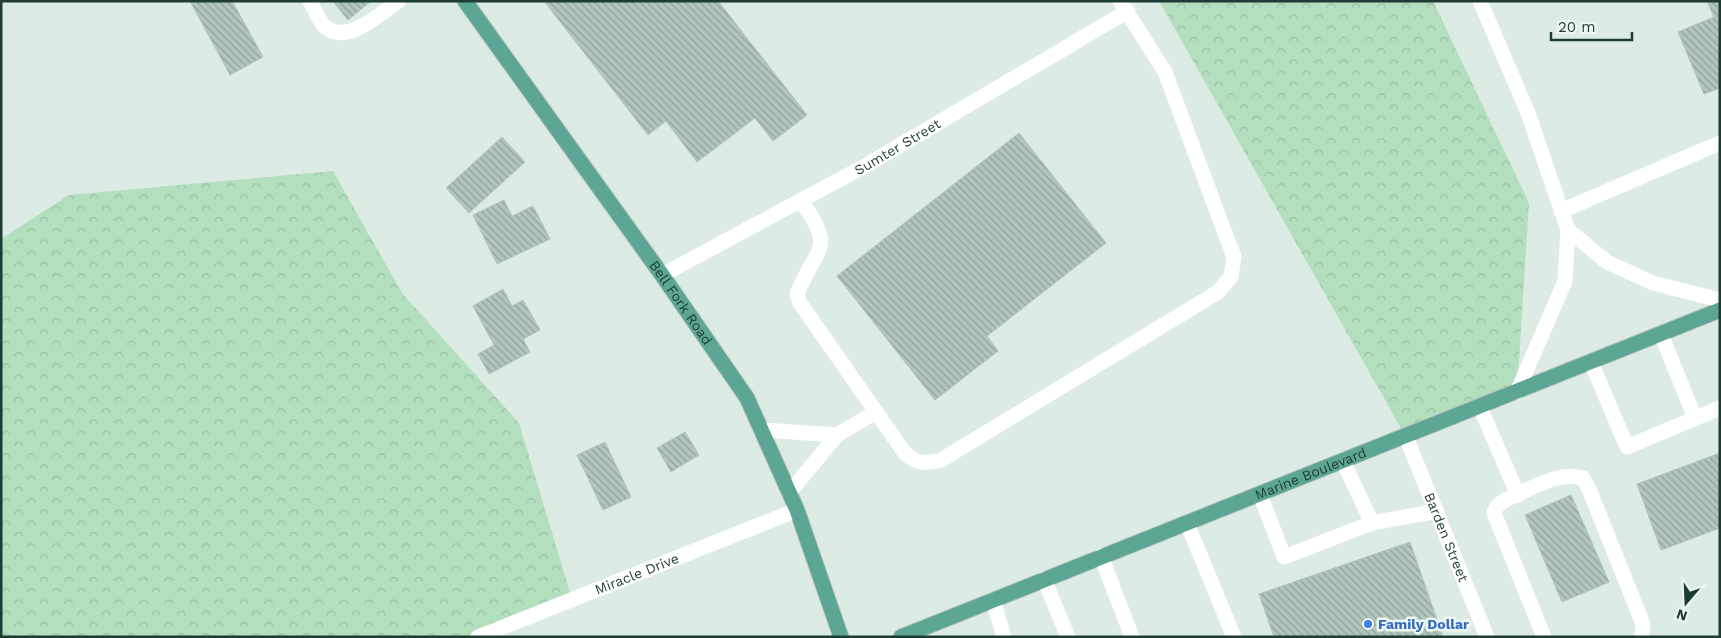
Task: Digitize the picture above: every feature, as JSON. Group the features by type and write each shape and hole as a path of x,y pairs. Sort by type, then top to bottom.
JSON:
{"main road":[{"name":"Bell Fork Road","path":"465,1 662,274 747,398 797,510 840,637"},
{"name":"Marine Boulevard","path":"901,637 1101,556 1406,437 1720,310"}],"street":[{"path":"310,1 322,24 336,33 353,32 398,1"},
{"path":"1480,1 1528,113 1568,230 1565,280 1517,392"},
{"path":"800,201 817,223 822,235 819,252 798,294 800,304 904,452 914,461 926,464 941,460 1218,292 1231,277 1234,257 1166,72 1124,6"},
{"name":"Sumter Street","path":"662,274 865,166 1124,6"},
{"path":"1561,210 1720,143"},
{"path":"1568,230 1606,262 1653,283 1720,300"},
{"path":"1661,334 1695,418"},
{"path":"1591,362 1627,447 1720,408"},
{"path":"1480,407 1518,495"},
{"path":"790,493 837,435 876,412"},
{"path":"761,430 837,435"},
{"name":"Barden Street","path":"1406,437 1487,637"},
{"path":"1343,461 1372,523"},
{"path":"1544,637 1494,513 1497,506 1562,476 1583,478 1589,488 1643,624 1642,637"},
{"path":"1260,494 1284,557 1372,523 1437,511"},
{"name":"Miracle Drive","path":"478,637 797,510"},
{"path":"1187,523 1234,637"},
{"path":"1101,556 1132,637"},
{"path":"1044,579 1068,637"},
{"path":"993,600 1004,637"}],"green space":[{"path":"1159,1 1433,1 1529,203 1517,392 1406,437"},
{"path":"333,171 402,293 519,423 572,599 478,637 1,637 1,239 69,195"}],"building":[{"path":"190,1 232,1 263,57 230,75"},
{"path":"333,1 371,1 348,20"},
{"path":"544,1 718,1 807,115 773,141 755,118 697,162 666,121 648,135"},
{"path":"1707,1 1720,1 1720,88 1704,94 1678,32 1714,17"},
{"path":"1019,133 1106,243 987,336 998,351 935,400 837,276"},
{"path":"502,137 525,162 469,213 446,188"},
{"path":"504,200 512,216 533,206 550,239 497,264 473,215"},
{"path":"503,289 512,306 523,300 540,330 523,339 530,352 489,374 478,354 494,345 473,306"},
{"path":"685,432 699,455 671,472 657,448"},
{"path":"605,442 631,497 603,510 577,455"},
{"path":"1720,453 1720,528 1661,550 1637,484"},
{"path":"1571,495 1609,582 1562,602 1525,515"},
{"path":"1410,542 1443,637 1274,637 1259,594"}],"place":[{"name":"Family Dollar","path":"1368,624"}]}
